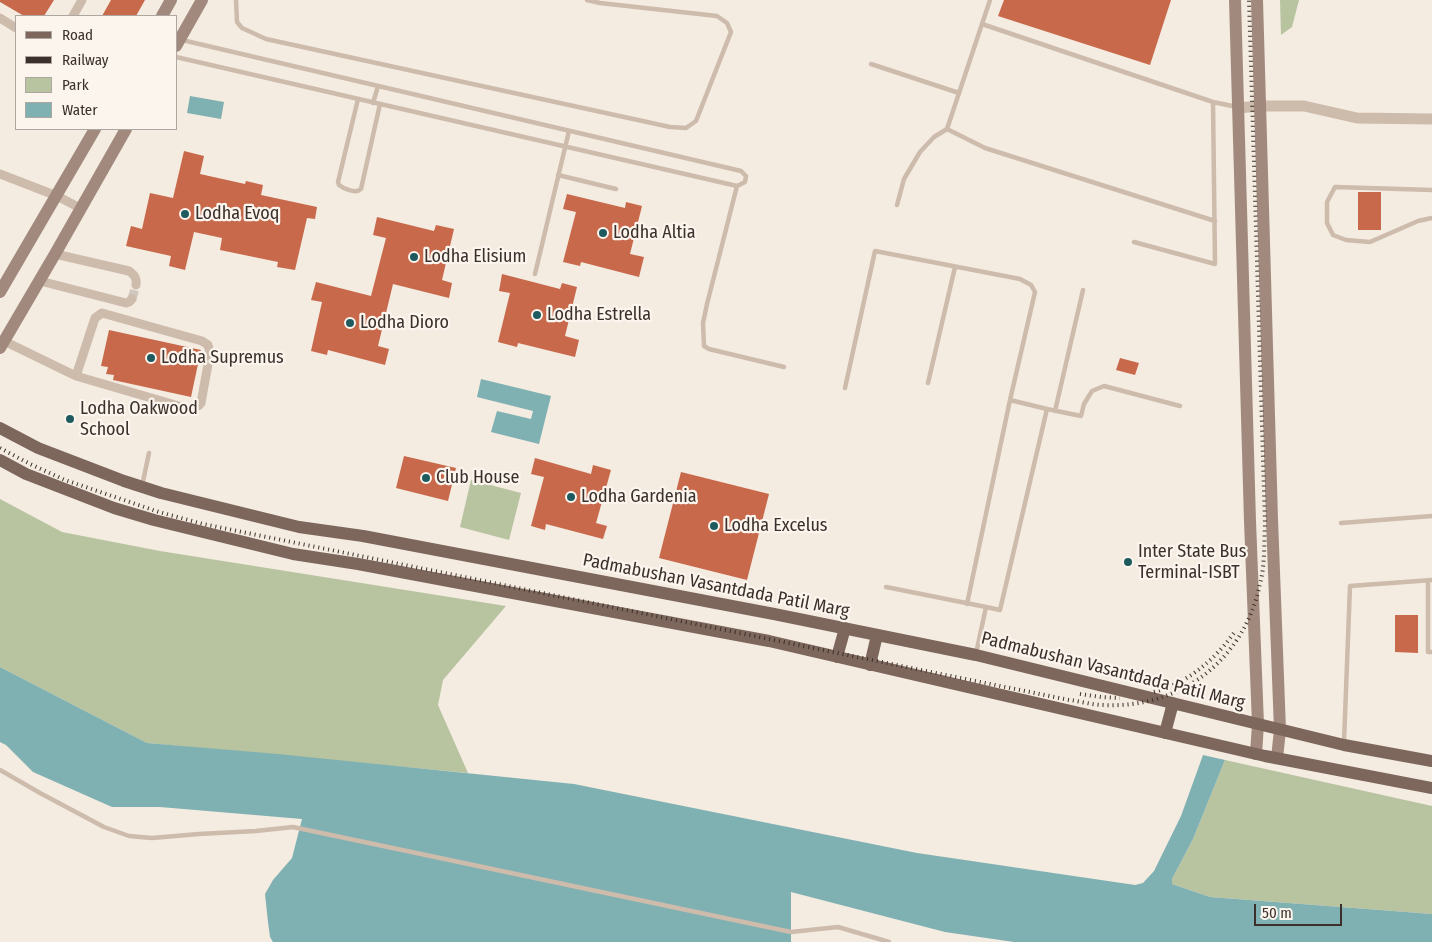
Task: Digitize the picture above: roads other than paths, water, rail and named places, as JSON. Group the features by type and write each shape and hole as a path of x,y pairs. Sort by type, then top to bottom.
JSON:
{"main road":[{"path":"163,15 171,0"},
{"path":"178,41 202,0"},
{"path":"1235,0 1250,521 1258,724 1256,754"},
{"path":"1256,0 1280,730 1277,758"},
{"path":"0,292 94,130"},
{"path":"2,345 56,254 80,208 125,130"},
{"name":"Padmabushan Vasantdada Patil Marg","path":"0,428 38,448 142,487 299,527 363,536 845,628 976,655 1344,745 1432,760"},
{"path":"0,460 26,474 114,508 154,520 293,554 358,564 769,641 1256,754 1432,788"},
{"path":"1250,521 1272,519"},
{"path":"837,657 845,628"},
{"path":"870,664 877,635"},
{"path":"1165,733 1173,703"}],"street":[{"path":"74,15 82,0"},
{"path":"0,18 15,27"},
{"path":"1238,108 1304,106 1357,118 1432,119"},
{"path":"0,174 57,196 80,208"},
{"path":"56,254 128,271 135,276 136,285"},
{"path":"40,281 126,303 132,299"},
{"path":"2,345 76,376 189,409 201,403 210,353 208,345 202,341 102,313 95,318 76,376"}],"lane":[{"path":"236,0 237,22 242,28 266,39 670,127 686,128 696,121 731,32 727,23 717,16 587,0"},
{"path":"898,205 904,179 920,152 934,137 947,129 990,0"},
{"path":"982,24 1213,102 1238,108"},
{"path":"178,41 741,171 746,176 745,182 736,186 178,57"},
{"path":"871,64 959,93"},
{"path":"373,103 378,86"},
{"path":"358,99 338,182 338,185 341,187 356,192 362,188 380,104"},
{"path":"1134,242 1215,264 1213,102"},
{"path":"947,129 984,148 1215,221"},
{"path":"535,274 569,131"},
{"path":"558,174 616,189"},
{"path":"736,186 703,323 704,346 709,349 784,368"},
{"path":"1432,190 1335,187 1327,202 1327,222 1333,235 1346,240 1370,242 1418,221 1432,218"},
{"path":"845,388 875,251 1020,279 1031,285 1035,292 967,604"},
{"path":"928,383 955,267"},
{"path":"1055,411 1083,290"},
{"path":"1010,400 1047,410 1081,416 1084,404 1092,391 1104,386 1180,406"},
{"path":"886,587 1000,610 1047,410"},
{"path":"142,487 149,453"},
{"path":"1341,523 1432,516"},
{"path":"1344,745 1350,586 1430,581 1428,652 1432,652"},
{"path":"976,655 986,607"},
{"path":"0,770 104,827 129,836 152,838 293,827 791,932 838,928 889,942"}],"water":[{"path":"190,96 224,102 221,119 187,113"},
{"path":"481,379 551,396 539,444 491,432 497,411 531,419 533,411 477,397"},
{"path":"0,667 147,743 278,754 574,784 917,853 1135,885 1143,883 1154,871 1181,816 1203,755 1225,760 1193,839 1172,879 1172,884 1210,897 1432,914 1432,942 1014,942 945,932 791,892 791,942 273,942 270,937 265,894 273,880 292,858 302,819 160,807 112,807 33,772 6,745 0,742"}],"tunnel":[{"path":"132,299 136,285"}],"railway":[{"path":"0,448 65,480 159,512 203,524 1069,700 1103,705 1131,704 1158,698 1183,689 1205,674 1224,657 1240,636 1252,611 1263,569 1265,524 1249,0"},
{"path":"1154,692 1178,683 1190,676 1220,651 1236,630"},
{"path":"1080,694 1120,698"}],"place":[{"name":"Lodha Evoq","path":"185,214"},
{"name":"Lodha Altia","path":"603,233"},
{"name":"Lodha Elisium","path":"414,257"},
{"name":"Lodha Estrella","path":"537,315"},
{"name":"Lodha Dioro","path":"350,323"},
{"name":"Lodha Supremus","path":"151,358"},
{"name":"Lodha Oakwood School","path":"70,419"},
{"name":"Club House","path":"426,478"},
{"name":"Lodha Gardenia","path":"571,497"},
{"name":"Lodha Excelus","path":"714,526"},
{"name":"Inter State Bus Terminal-ISBT","path":"1128,562"}]}
